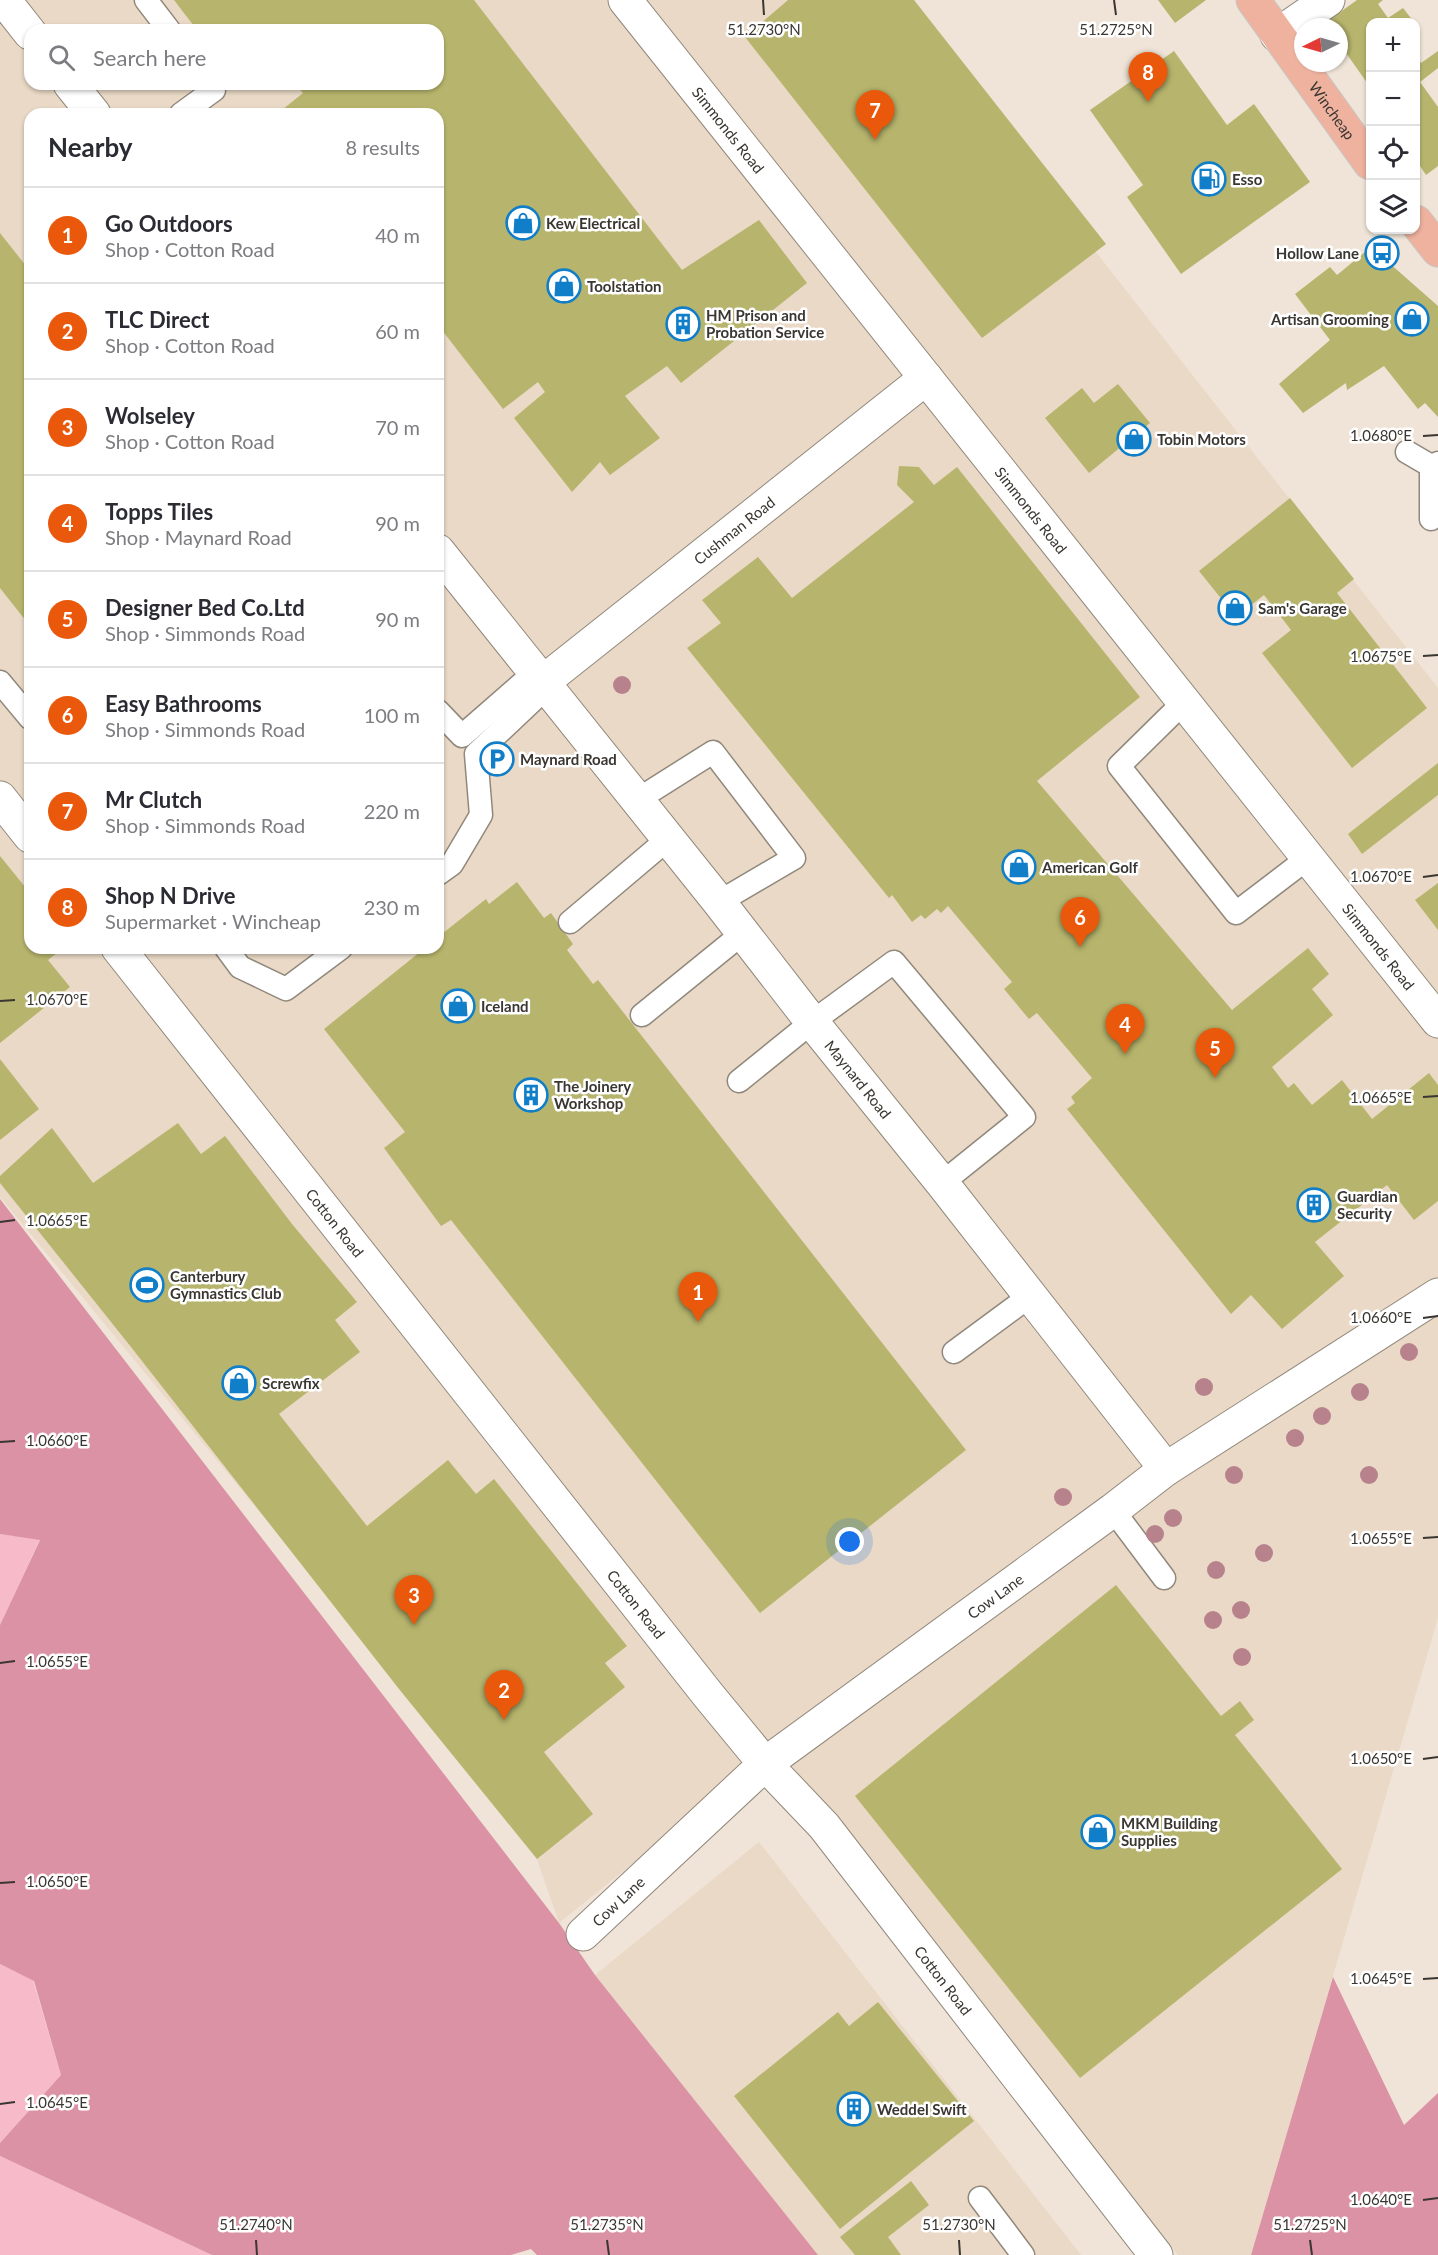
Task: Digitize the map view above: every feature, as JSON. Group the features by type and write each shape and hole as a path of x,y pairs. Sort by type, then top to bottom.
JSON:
{"highway":[{"name":"Wincheap","path":"1253,0 1366,156"},
{"path":"1420,227 1438,250"}],"street":[{"path":"4,0 24,25"},
{"name":"Simmonds Road","path":"626,0 1438,1021"},
{"path":"1277,34 1328,0"},
{"path":"75,90 89,108"},
{"name":"Cushman Road","path":"541,680 926,378"},
{"name":"Maynard Road","path":"444,559 942,1183 1166,1469"},
{"path":"0,798 24,828"},
{"name":"Cotton Road","path":"123,954 765,1764 824,1826 1156,2255"},
{"name":"Cow Lane","path":"583,1934 765,1764 1166,1469 1438,1296"}],"lane":[{"path":"146,0 164,24"},
{"path":"189,108 214,90"},
{"path":"1407,452 1434,465 1431,519"},
{"path":"444,717 462,736 507,695 541,680"},
{"path":"444,870 452,864 481,815 476,754 541,680"},
{"path":"0,682 24,711"},
{"path":"1184,702 1119,766 1126,776 1236,913 1308,858"},
{"path":"638,800 713,752 794,858 719,902"},
{"path":"570,922 668,839"},
{"path":"642,1015 742,933"},
{"path":"230,954 240,967 286,990 333,954"},
{"path":"739,1081 812,1022 894,962 1024,1117 942,1183"},
{"path":"954,1352 1030,1296"},
{"path":"1113,1510 1164,1578"},
{"path":"980,2198 1023,2255"}],"shaded area":[{"path":"0,0 898,0 1438,688 1438,1618 1251,2255 1178,2255 767,1755 559,1923 537,1859 268,1522 0,1197"},
{"path":"0,1199 559,1923 595,1975 818,2255 537,2255 531,2249 511,2255 212,2255 0,2156 0,2143 61,2075 34,1981 0,1964 0,1625 40,1540 0,1534"},
{"path":"0,1534 40,1539 0,1625"},
{"path":"759,1842 1081,2255 818,2255 595,1975"},
{"path":"0,1964 33,1980 61,2075 0,2143"},
{"path":"1333,1977 1404,2125 1438,2093 1438,2255 1251,2255"},
{"path":"0,2156 212,2255 0,2255"}],"building":[{"path":"174,0 474,0 682,270 759,220 807,283 681,383 667,366 625,396 660,438 610,475 600,462 572,492 514,418 545,392 538,382 503,409 444,333 444,108 284,108 303,93 300,90 444,90 444,24 192,24"},
{"path":"788,0 914,0 1106,244 982,338 745,37"},
{"path":"1158,0 1206,0 1175,23"},
{"path":"1357,0 1383,0 1378,4 1388,18 1366,18 1366,81 1348,56 1348,18 1332,18"},
{"path":"1403,8 1411,18 1388,18"},
{"path":"1174,51 1227,125 1254,104 1310,182 1181,274 1127,197 1143,185 1090,110"},
{"path":"1438,51 1438,68 1420,82 1421,63"},
{"path":"1420,82 1438,107 1438,166 1426,175 1420,166"},
{"path":"0,233 24,263 24,618 0,588"},
{"path":"1371,247 1438,306 1438,417 1425,403 1418,409 1384,366 1347,390 1346,383 1303,413 1279,384 1330,340 1295,294 1330,267 1337,275"},
{"path":"1118,384 1150,423 1089,473 1045,418 1082,388 1094,403"},
{"path":"899,466 919,467 934,485 957,467 1140,697 1037,781 1232,1010 1308,948 1329,974 1312,989 1333,1015 1272,1067 1288,1088 1294,1083 1312,1105 1342,1080 1372,1119 1429,1073 1438,1085 1438,1201 1414,1220 1387,1185 1315,1242 1344,1276 1282,1329 1251,1295 1231,1314 1067,1109 1075,1103 1071,1097 1092,1078 1037,1013 1029,1019 1004,989 1012,982 948,906 941,913 937,909 925,919 921,915 912,922 892,895 889,898 687,648 721,623 702,600 758,557 792,598 914,502 897,485"},
{"path":"1290,498 1354,579 1337,593 1427,708 1352,768 1262,653 1291,630 1264,595 1236,617 1199,571"},
{"path":"1438,763 1438,795 1362,854 1348,834"},
{"path":"0,856 24,886 24,954 56,954 48,960 70,987 0,1043"},
{"path":"517,882 544,918 551,913 573,944 567,950 593,984 598,980 966,1450 760,1613 451,1220 441,1226 384,1148 405,1132 324,1029 418,954 444,954 444,932 486,899 489,904"},
{"path":"1438,883 1438,930 1415,900"},
{"path":"0,1059 39,1109 0,1140"},
{"path":"178,1123 201,1154 225,1136 292,1224 357,1302 335,1320 360,1352 279,1414 367,1526 448,1460 476,1494 494,1479 627,1646 605,1663 625,1687 544,1752 593,1814 537,1859 399,1689 0,1183 0,1176 52,1128 93,1183"},
{"name":"MKM Building Supplies","path":"1116,1585 1221,1716 1240,1701 1254,1720 1235,1735 1342,1869 1080,2078 855,1796"},
{"name":"Weddel Swift","path":"878,2002 974,2121 840,2229 734,2096 838,2012 849,2026"},
{"path":"911,2181 929,2205 888,2237 901,2255 855,2255 840,2237"}],"place":[{"name":"Shop N Drive","path":"1148,102"},
{"name":"Mr Clutch","path":"875,140"},
{"name":"Esso","path":"1209,179"},
{"name":"Kew Electrical","path":"523,223"},
{"name":"Hollow Lane","path":"1382,253"},
{"name":"Toolstation","path":"564,286"},
{"name":"Artisan Grooming","path":"1412,319"},
{"name":"HM Prison and Probation Service","path":"683,324"},
{"name":"Tobin Motors","path":"1134,439"},
{"name":"Sam's Garage","path":"1235,608"},
{"name":"Maynard Road","path":"497,759"},
{"name":"American Golf","path":"1019,867"},
{"name":"Easy Bathrooms","path":"1080,947"},
{"name":"Iceland","path":"458,1006"},
{"name":"Topps Tiles","path":"1125,1054"},
{"name":"Designer Bed Co.Ltd","path":"1215,1078"},
{"name":"The Joinery Workshop","path":"531,1095"},
{"name":"Guardian Security","path":"1314,1205"},
{"name":"Canterbury Gymnastics Club","path":"147,1285"},
{"name":"Go Outdoors","path":"698,1322"},
{"name":"Screwfix","path":"239,1383"},
{"name":"Wolseley","path":"414,1625"},
{"name":"TLC Direct","path":"504,1720"},
{"name":"MKM Building Supplies","path":"1098,1832"},
{"name":"Weddel Swift","path":"854,2109"}]}
